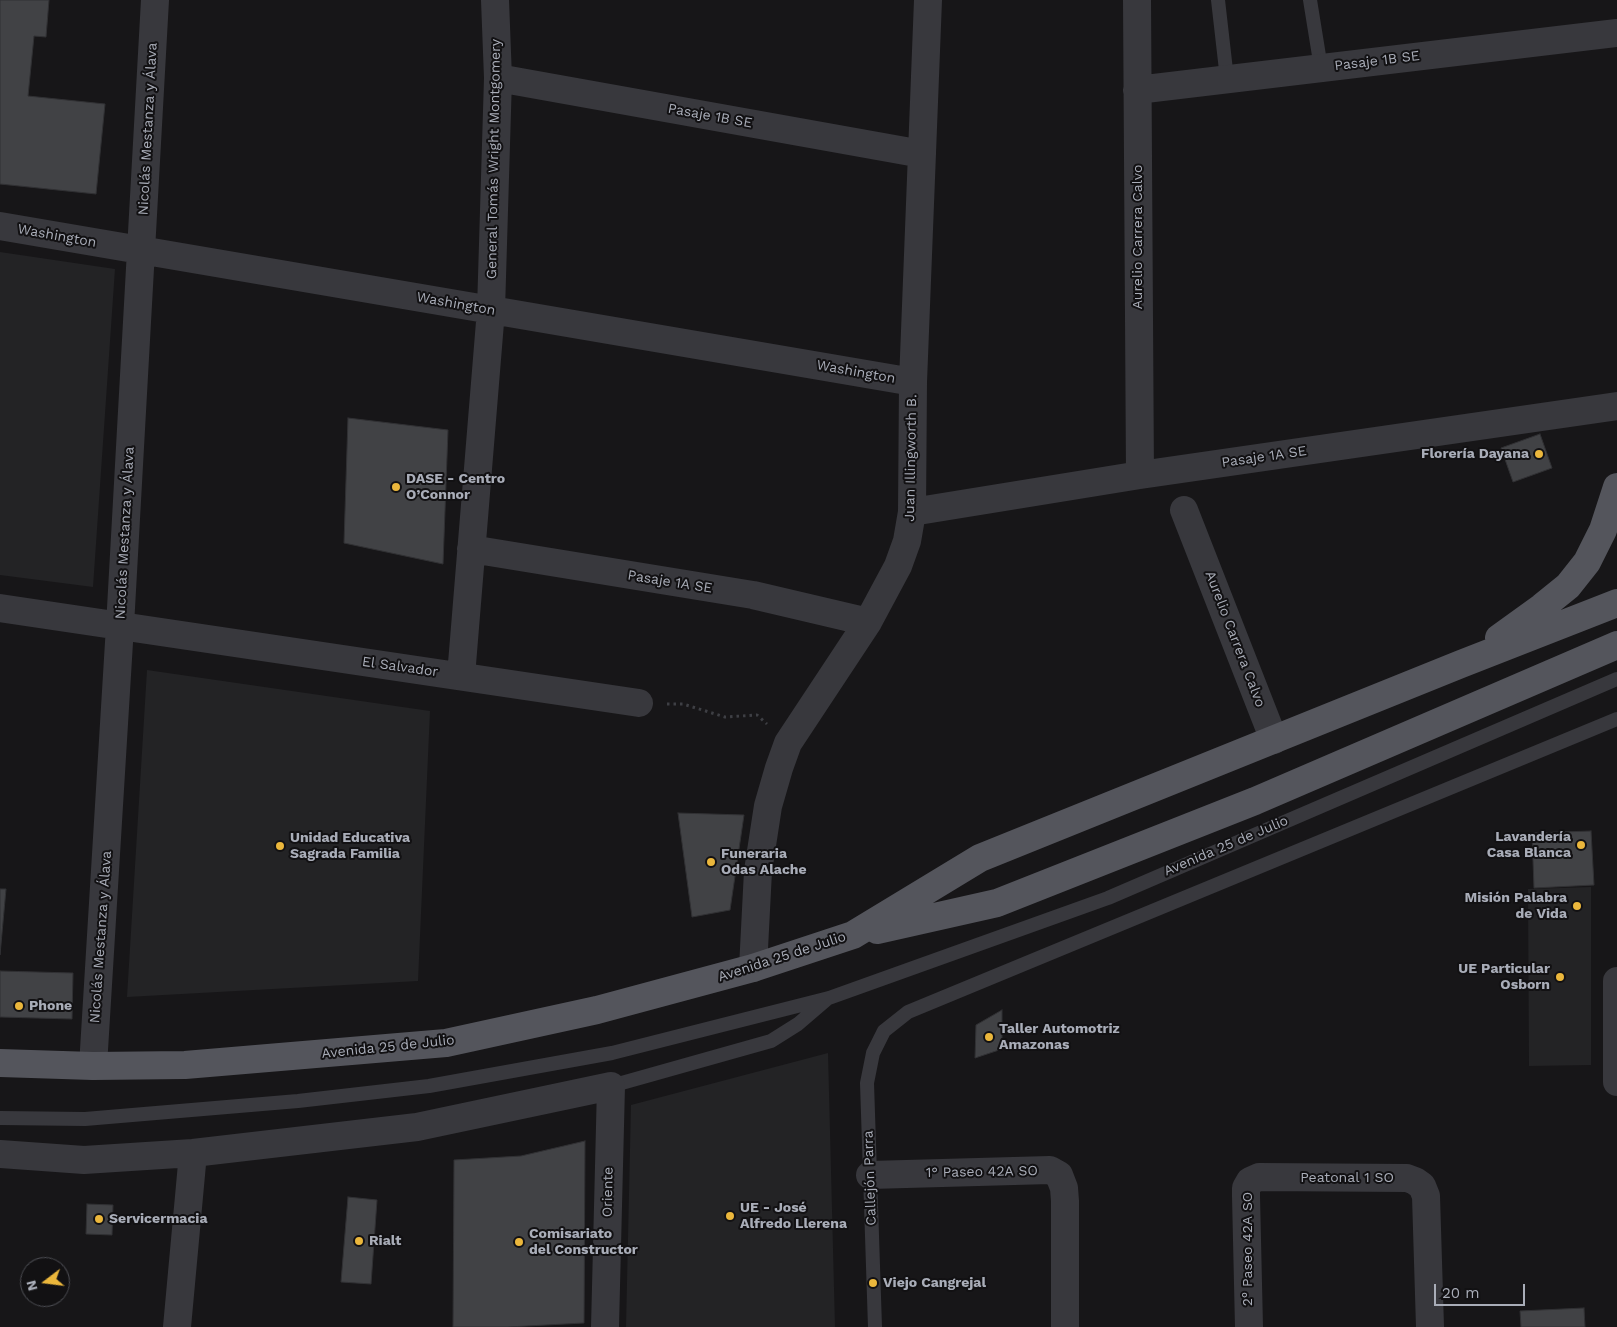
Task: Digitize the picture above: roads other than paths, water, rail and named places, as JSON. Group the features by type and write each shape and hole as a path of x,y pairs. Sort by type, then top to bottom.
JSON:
{"main road":[{"path":"1461,664 1542,608 1568,586 1587,562 1603,530 1617,487"},
{"name":"Avenida 25 de Julio","path":"853,935 980,858 1617,603"},
{"name":"Avenida 25 de Julio","path":"0,1063 185,1066 446,1043 597,1010 753,968 853,935 997,903 1255,801 1617,645"}],"street":[{"name":"Nicolás Mestanza y Álava","path":"93,1066 155,0"},
{"name":"General Tomás Wright Montgomery","path":"461,676 490,310 498,78 495,0"},
{"name":"Juan Illingworth B.","path":"753,968 758,871 768,806 788,743 868,622 898,566 907,541 912,512 913,382 928,0"},
{"name":"Aurelio Carrera Calvo","path":"1137,0 1140,475"},
{"name":"Pasaje 1B SE","path":"1137,90 1617,33"},
{"name":"Pasaje 1B SE","path":"498,78 922,154"},
{"name":"Washington","path":"0,226 913,382"},
{"name":"Pasaje 1A SE","path":"912,512 1140,475 1617,406"},
{"name":"Aurelio Carrera Calvo","path":"1184,510 1274,740"},
{"name":"Pasaje 1A SE","path":"471,549 753,595 868,622"},
{"name":"El Salvador","path":"0,608 639,703"},
{"path":"1617,981 1617,1082"},
{"name":"Avenida 25 de Julio","path":"0,1154 84,1160 193,1153 417,1127 611,1086"},
{"name":"Oriente","path":"605,1327 611,1086"},
{"path":"177,1327 193,1153"},
{"name":"1° Paseo 42A SO","path":"870,1175 1050,1170 1059,1175 1064,1188 1065,1327"},
{"name":"Peatonal 1 SO","path":"1259,1177 1407,1178 1422,1186 1426,1196 1430,1327"},
{"name":"2° Paseo 42A SO","path":"1249,1327 1246,1188 1250,1181 1259,1177"}],"lane":[{"path":"1218,0 1227,79"},
{"path":"1310,0 1321,68"},
{"name":"Avenida 25 de Julio","path":"0,1118 85,1120 182,1112 429,1086 612,1053 829,998 1108,898 1617,679"},
{"name":"Callejón Parra","path":"875,1327 867,1082 873,1053 884,1031 908,1012 1617,719"},
{"name":"Avenida 25 de Julio","path":"611,1086 771,1041 798,1024 829,998"}],"place":[{"name":"Florería Dayana","path":"1539,454"},
{"name":"DASE - Centro O’Connor","path":"396,487"},
{"name":"Lavandería Casa Blanca","path":"1581,845"},
{"name":"Unidad Educativa Sagrada Familia","path":"280,846"},
{"name":"Funeraria Odas Alache","path":"711,862"},
{"name":"Misión Palabra de Vida","path":"1577,906"},
{"name":"UE Particular Osborn","path":"1560,977"},
{"name":"Phone","path":"19,1006"},
{"name":"Taller Automotriz Amazonas","path":"989,1037"},
{"name":"UE - José Alfredo Llerena","path":"730,1216"},
{"name":"Servicermacia","path":"99,1219"},
{"name":"Rialt","path":"359,1241"},
{"name":"Comisariato del Constructor","path":"519,1242"},
{"name":"Viejo Cangrejal","path":"873,1283"}]}
